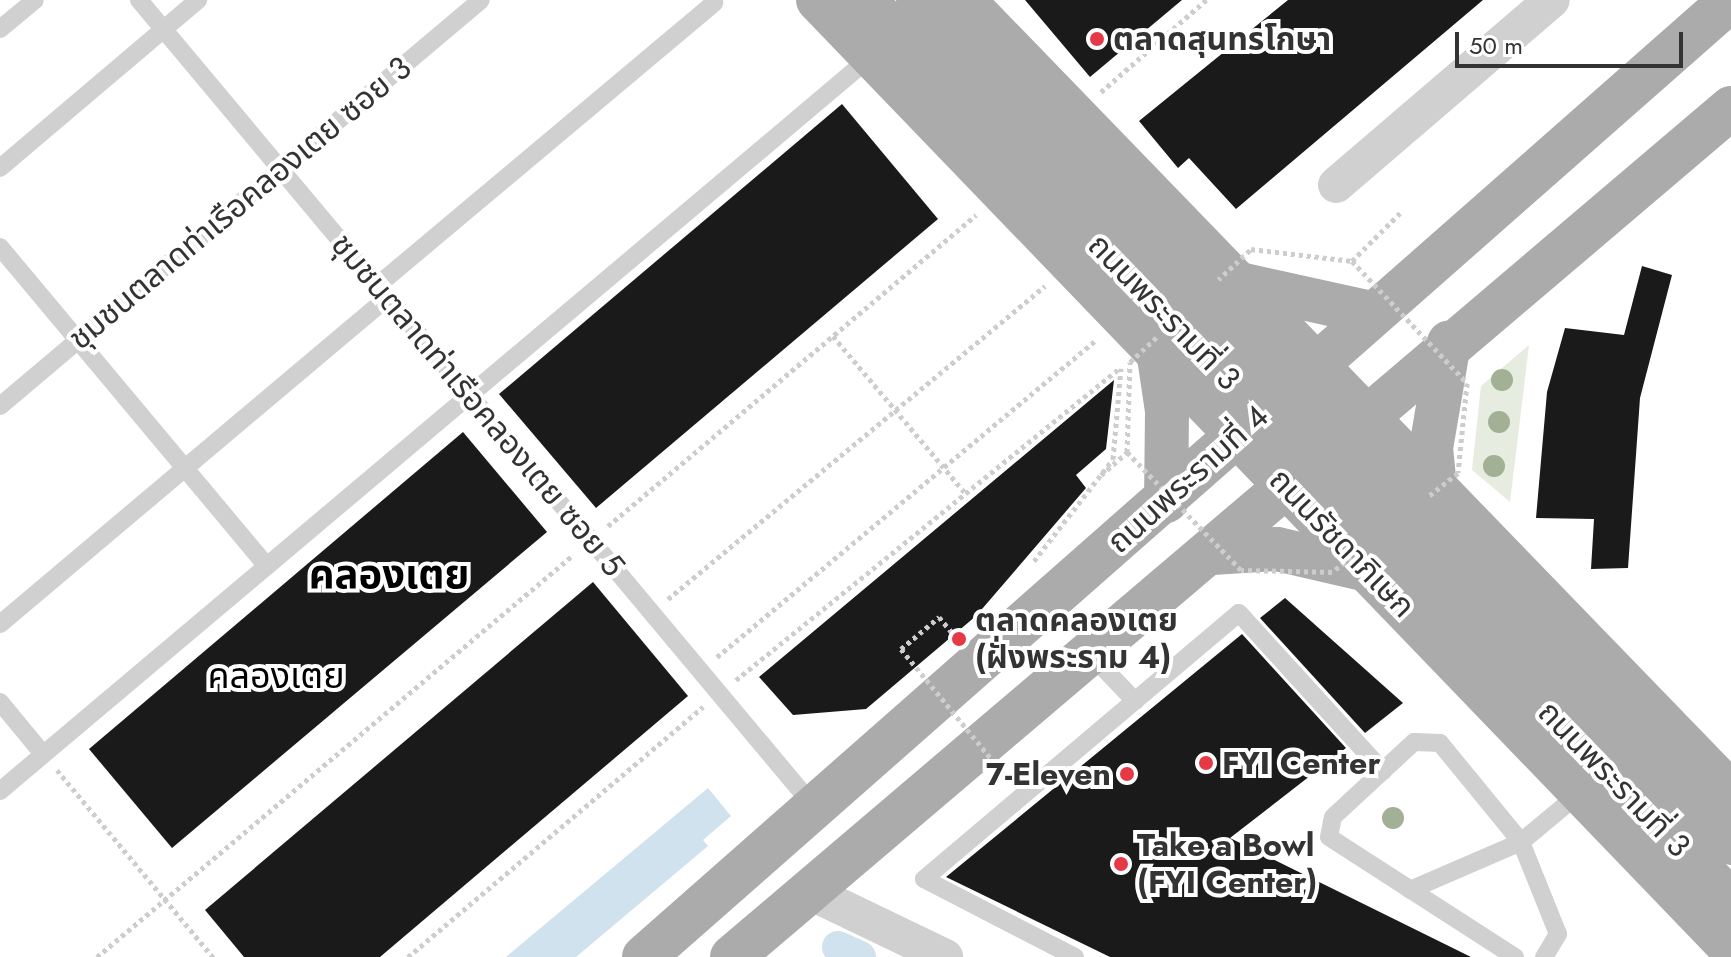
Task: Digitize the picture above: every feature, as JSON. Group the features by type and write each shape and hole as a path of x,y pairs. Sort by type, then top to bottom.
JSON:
{"main road":[{"name":"ถนนรัชดาภิเษก","path":"818,0 872,56 989,211 1051,280 1139,358 1236,435 1731,948"},
{"name":"ถนนพระรามที่ 3","path":"864,0 1731,901"},
{"name":"ถนนพระรามที่ 3","path":"918,0 1731,843"},
{"path":"963,0 1731,793"},
{"name":"ถนนพระรามที่ 4","path":"644,957 816,810 1166,501 1371,313 1731,0"},
{"path":"732,957 1369,419 1449,343 1731,108"},
{"path":"1238,283 1307,303 1371,313"},
{"path":"1435,488 1431,448 1449,343"},
{"path":"1139,358 1167,411 1166,501"},
{"path":"1212,553 1277,549 1368,570"}],"street":[{"path":"1336,185 1552,0"},
{"path":"810,892 945,957"}],"lane":[{"path":"0,29 35,0"},
{"name":"ชุมชนตลาดท่าเรือคลองเตย ซอย 5","path":"139,0 816,810"},
{"path":"0,168 198,0"},
{"name":"ชุมชนตลาดท่าเรือคลองเตย ซอย 3","path":"0,406 481,0"},
{"path":"0,624 185,468 714,3"},
{"path":"0,791 872,56"},
{"path":"0,247 267,566"},
{"path":"1075,957 924,879 1239,613 1383,771"},
{"path":"1091,655 1135,701"},
{"path":"0,702 43,754"},
{"path":"1515,957 1329,837 1333,817 1414,742 1440,743 1521,842 1558,934 1548,956"},
{"path":"1410,890 1521,842 1581,792"}],"path":[{"path":"1076,115 1206,0"},
{"path":"97,957 833,336 989,211"},
{"path":"1352,261 1401,212"},
{"path":"651,613 1051,280"},
{"path":"1086,329 1105,349"},
{"path":"833,336 966,494"},
{"path":"701,671 1096,339"},
{"path":"1113,358 1139,358"},
{"path":"1113,459 1139,358"},
{"path":"408,957 719,694 1139,358"},
{"path":"1097,476 1127,452"},
{"path":"962,645 939,617 901,649 1002,772"},
{"path":"43,754 213,957"}],"shaded area":[{"path":"1529,345 1510,502 1472,470 1481,386"}],"water":[{"path":"708,788 731,816 703,840 708,846 576,957 506,957"}],"building":[{"name":"ตลาดสุนทรโกษา","path":"1025,0 1182,0 1090,77"},
{"path":"1288,0 1483,0 1236,209 1189,158 1178,168 1139,121"},
{"path":"842,104 938,219 596,508 499,394"},
{"path":"1642,266 1672,275 1640,398 1628,568 1591,569 1594,519 1536,518 1547,392 1565,328 1624,335"},
{"path":"1114,380 1106,449 1076,475 1086,488 976,616 866,709 793,715 759,677"},
{"path":"463,432 547,532 172,848 89,749"},
{"path":"593,582 688,696 380,957 244,957 205,910"},
{"path":"1285,598 1403,703 1365,733 1260,618"},
{"name":"FYI Center","path":"1242,634 1346,748 1230,838 1471,957 1110,957 946,877"}],"waterway":[{"path":"838,947 860,957"}],"place":[{"name":"ตลาดสุนทรโกษา","path":"1097,39"},
{"name":"ตลาดคลองเตย (ฝั่งพระราม 4)","path":"959,639"},
{"name":"FYI Center","path":"1206,763"},
{"name":"7-Eleven","path":"1127,774"},
{"name":"Take a Bowl (FYI Center)","path":"1121,864"}],"district":[{"name":"คลองเตย","path":"389,574"},
{"name":"คลองเตย","path":"276,676"}]}
